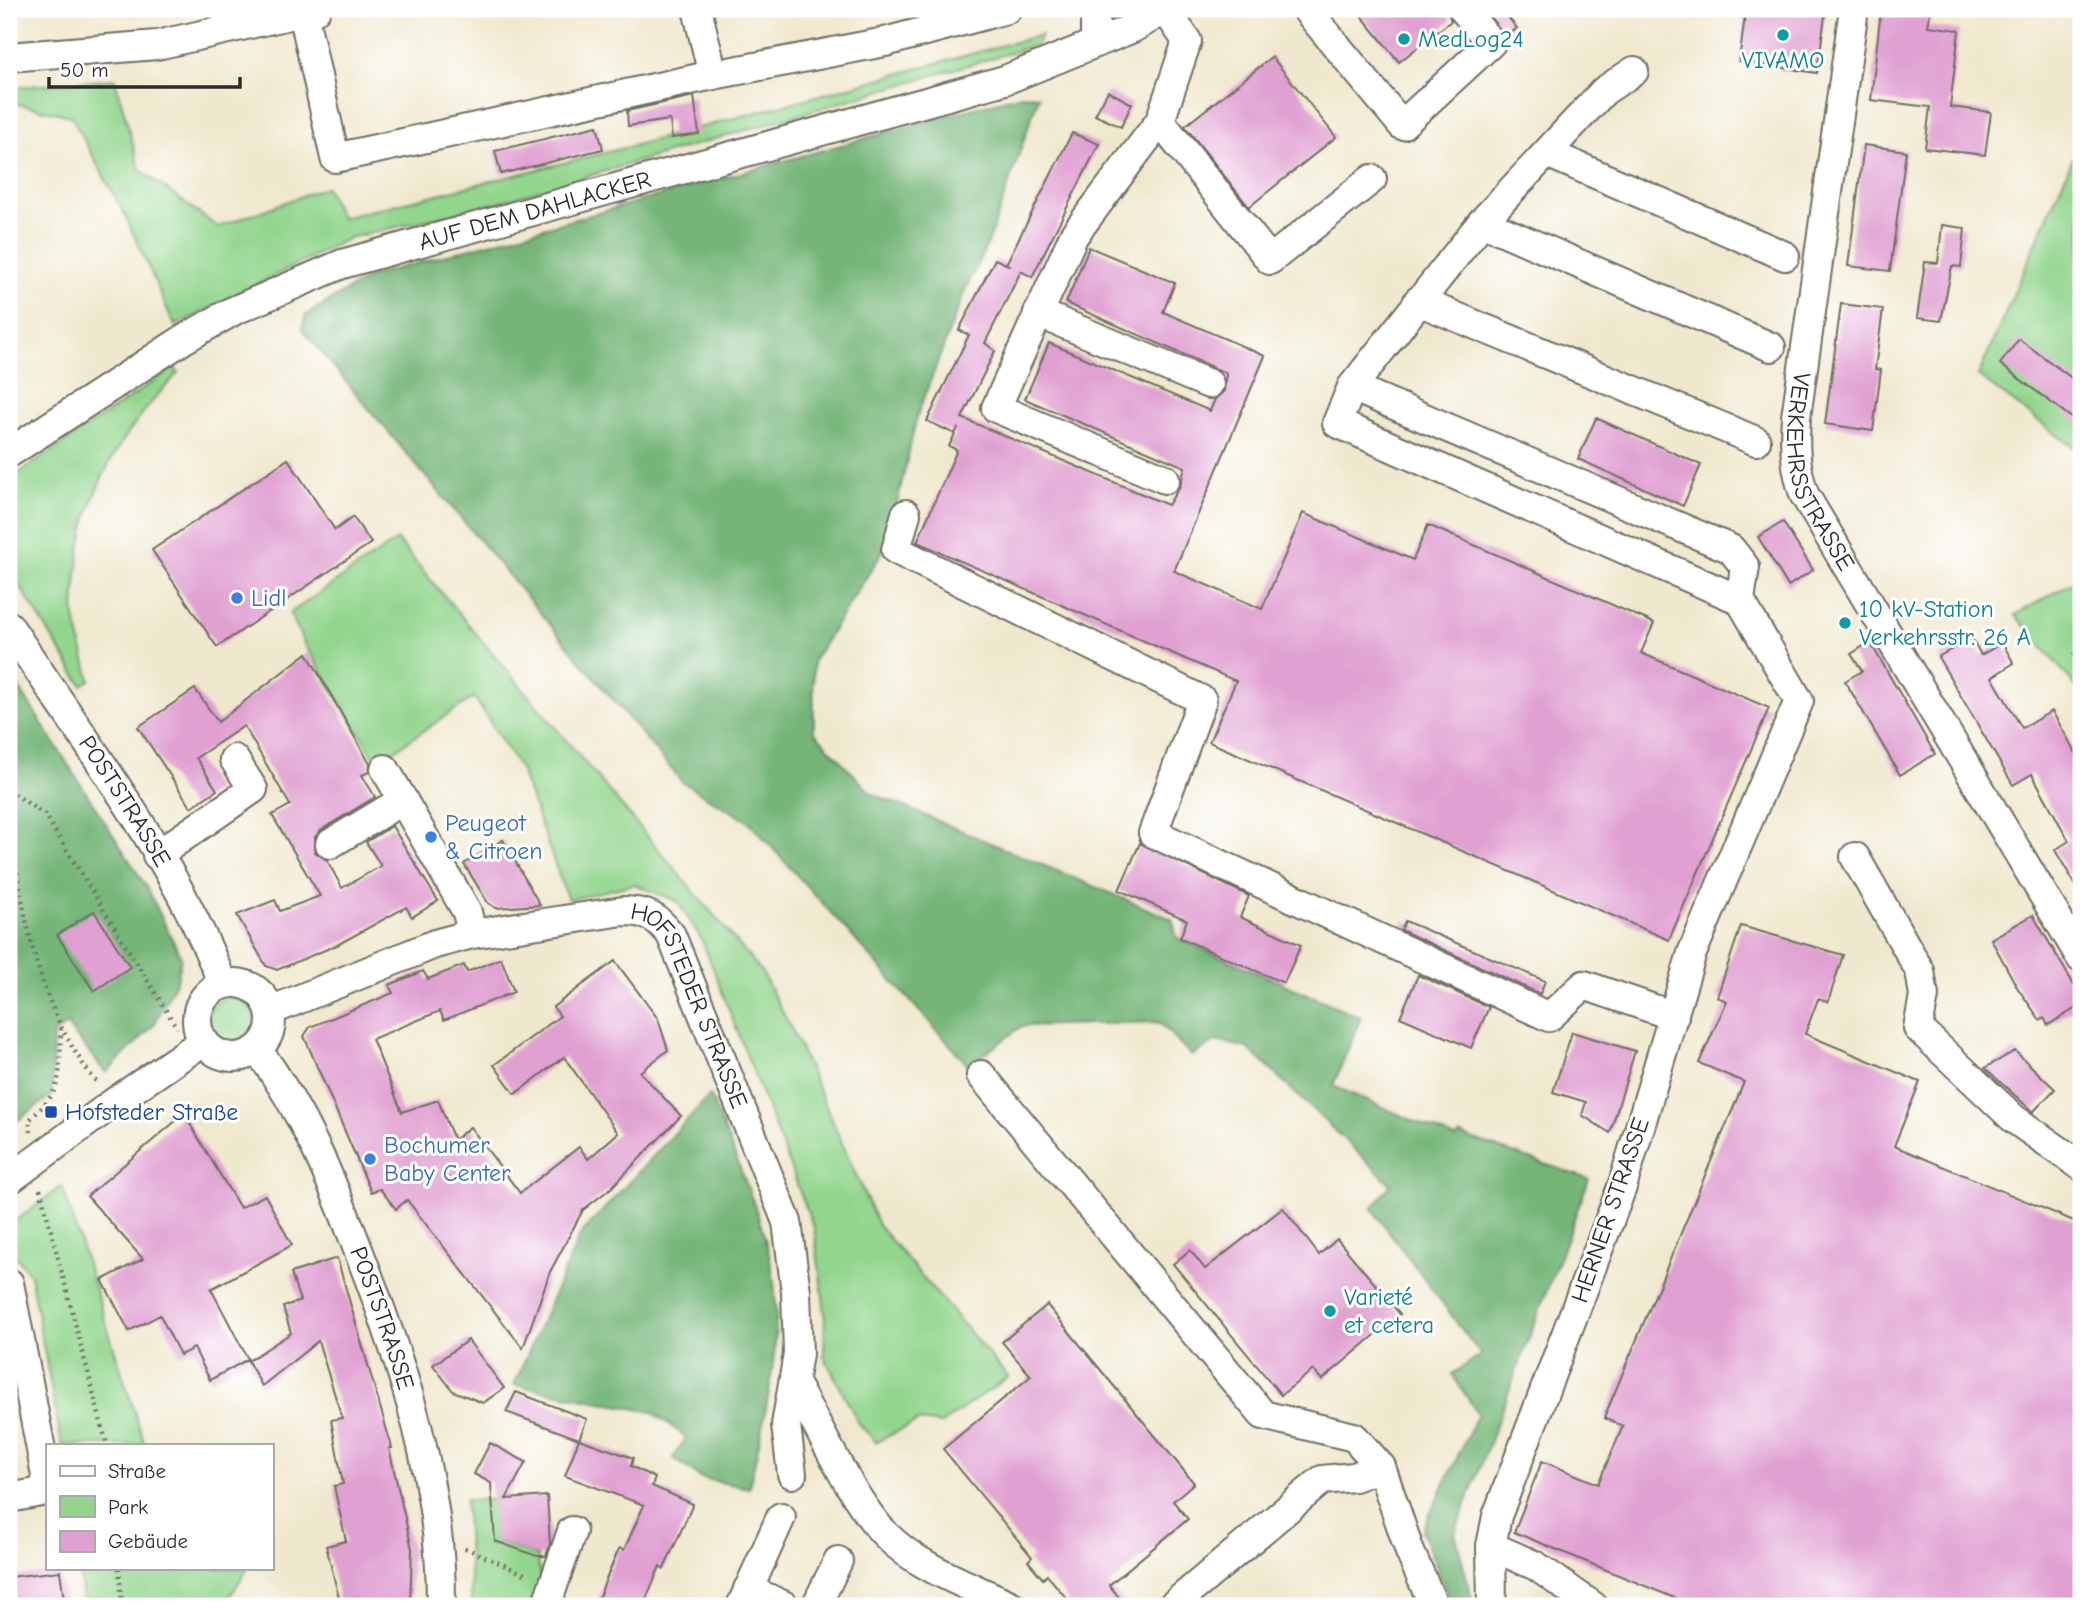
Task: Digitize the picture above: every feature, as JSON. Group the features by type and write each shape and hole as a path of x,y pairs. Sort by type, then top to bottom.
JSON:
{"street":[{"path":"697,9 713,75"},
{"path":"9,58 157,45 308,10 335,158 713,75 885,42 1007,9"},
{"path":"1095,9 1095,43"},
{"path":"1165,479 996,408 1074,236 1160,121 1186,41 1166,9"},
{"name":"AUF DEM DAHLACKER","path":"9,453 223,316 342,264 1005,80 1095,43 1166,9"},
{"path":"1306,9 1402,125 1491,43 1463,9"},
{"name":"VERKEHRSSTRASSE","path":"1854,9 1797,417 1794,450 1797,474 1804,494 2081,958"},
{"path":"1352,387 1731,549 1745,567 1740,600 1337,423 1352,387 1482,222 1604,91 1634,71"},
{"path":"1160,121 1270,260 1372,179"},
{"path":"1547,153 1785,256"},
{"path":"1482,222 1771,346"},
{"path":"1418,301 1756,441"},
{"path":"1038,313 1209,384"},
{"path":"906,513 896,550 1202,700 1153,833 1549,1017 1584,985 1674,1016"},
{"name":"HERNER STRASSE","path":"1492,1606 1492,1546 1497,1516 1622,1187 1692,953 1799,701 1740,600"},
{"name":"POSTSTRASSE","path":"9,626 191,911 223,985"},
{"path":"157,855 253,789 234,759"},
{"path":"385,769 467,912 472,934"},
{"path":"330,844 403,800"},
{"path":"1855,857 1920,971 1924,996 1918,1028 2014,1119 2081,1166"},
{"name":"HOFSTEDER STRASSE","path":"270,1011 435,944 472,934 623,911 642,911 658,919 671,935 787,1222 796,1292 798,1354 786,1425 792,1474"},
{"path":"235,983 257,991 270,1011 269,1032 257,1049 239,1056 228,1056 197,1045 201,1005 214,989 235,983"},
{"path":"9,1181 113,1103 197,1045"},
{"name":"POSTSTRASSE","path":"257,1049 282,1082 326,1164 404,1379 429,1475 439,1542 441,1606"},
{"path":"981,1075 1264,1415 1353,1437 1381,1467 1410,1552 1434,1606"},
{"path":"9,1283 46,1476"},
{"path":"794,1383 862,1502 886,1535 915,1556 1012,1606"},
{"path":"1172,1606 1322,1480 1354,1477 1381,1467"},
{"path":"9,1498 46,1491"},
{"path":"781,1517 744,1598 785,1606"},
{"path":"550,1597 572,1531"},
{"path":"1492,1546 1536,1566 1594,1606"},
{"path":"816,1606 838,1561"}],"path":[{"path":"2074,655 2081,643"},
{"path":"9,790 45,815 197,1045"},
{"path":"9,817 26,923 43,989 61,1029 113,1103"},
{"path":"61,1029 59,1076 52,1100 29,1120 45,1216 56,1243 107,1444"},
{"path":"466,1548 550,1597"},
{"path":"119,1570 122,1606"}],"green space":[{"path":"1041,35 1037,45 482,207 349,238 175,326 124,213 71,116 9,102 9,88 115,79 140,170 218,227 326,187 341,218 632,146"},
{"path":"1021,95 1039,96 989,241 965,290 917,416 888,543 813,661 814,732 871,793 1172,919 1177,938 1361,1017 1333,1086 1456,1139 1460,1135 1589,1179 1455,1533 1474,1606 1452,1606 1422,1531 1478,1414 1452,1374 1481,1355 1372,1209 1391,1184 1248,1048 1216,1041 1192,1056 1159,1022 1022,1026 969,1066 749,822 682,782 302,329 306,315 371,276"},
{"path":"2081,140 2081,453 1978,376"},
{"path":"175,367 178,373 139,417 123,440 97,489 87,516 74,601 75,617 90,680 82,685 9,569 9,480"},
{"path":"397,540 761,971 792,1030 878,1225 1008,1377 941,1424 919,1421 876,1442 859,1424 824,1356 825,1313 814,1228 702,940 677,901 634,884 568,900 521,771 474,697 377,762 304,643 290,613"},
{"path":"2081,578 2081,692 2015,615"},
{"path":"9,672 147,888 181,957 178,977 154,1025 106,1073 67,1025 53,1034 52,1095 9,1127"},
{"path":"231,998 248,1005 255,1022 248,1039 231,1046 214,1039 207,1022 214,1005"},
{"path":"710,1095 759,1218 775,1293 773,1367 749,1488 701,1478 673,1458 686,1437 652,1412 514,1385 580,1235"},
{"path":"62,1186 145,1444 62,1444 30,1275 9,1246 9,1226"},
{"path":"465,1500 493,1500 496,1541 537,1556 541,1578 530,1606 472,1606"},
{"path":"79,1570 247,1570 224,1606 84,1606"}],"building":[{"name":"MedLog24","path":"1356,9 1447,9 1451,21 1399,62"},
{"path":"1484,9 1501,9 1517,28 1506,37"},
{"name":"VIVAMO","path":"1746,9 1826,9 1817,73 1739,61"},
{"path":"1881,9 1931,9 1928,26 1959,30 1950,107 1991,112 1985,155 1925,148 1930,107 1871,100"},
{"path":"1272,57 1336,137 1249,207 1185,126"},
{"path":"1108,91 1132,104 1121,127 1095,115"},
{"path":"694,96 699,134 672,138 670,120 628,126 627,111"},
{"path":"597,126 603,149 501,174 495,151"},
{"path":"1072,133 1099,144 1032,277 1021,271 985,343 995,351 962,418 1168,505 1180,486 1185,467 1025,399 1049,343 1210,411 1215,399 1224,391 1226,373 1066,303 1089,247 1175,283 1163,312 1265,356 1174,571 1262,609 1303,513 1413,560 1428,525 1654,623 1641,653 1769,708 1669,940 1209,742 1236,681 917,542 957,450 949,446 955,434 927,421 969,335 959,330 995,259 1006,264"},
{"path":"1864,145 1906,151 1890,271 1848,266"},
{"path":"1942,225 1965,228 1961,267 1952,266 1941,321 1917,318 1925,262 1938,263"},
{"path":"1841,304 1883,309 1875,369 1881,370 1873,431 1825,424"},
{"path":"2019,339 2081,385 2081,425 2000,364"},
{"path":"1596,418 1701,465 1683,506 1578,459"},
{"name":"Lidl","path":"288,459 335,530 353,517 371,543 217,647 152,550"},
{"path":"1783,522 1813,570 1788,586 1758,537"},
{"path":"1972,638 1981,655 2002,643 2014,663 1992,677 2022,728 2052,711 2081,762 2081,894 2055,850 2069,841 2032,774 2013,785 1938,657"},
{"path":"1870,642 1935,754 1900,775 1845,681 1862,671 1851,654"},
{"path":"307,653 370,764 369,772 362,775 375,797 321,830 315,837 315,852 327,860 342,888 381,866 366,842 392,826 438,901 412,917 406,907 337,945 277,970 266,966 237,915 275,900 280,911 320,896 272,815 290,805 244,726 196,758 217,790 191,807 138,727 195,689 218,722"},
{"path":"503,840 540,905 496,908 488,903 464,864"},
{"path":"1140,843 1249,896 1240,917 1301,945 1284,983 1180,938 1187,920 1119,890"},
{"path":"94,911 130,967 94,991 57,935"},
{"path":"2033,915 2081,997 2081,1005 2048,1025 2044,1018 2040,1020 2017,987 1991,939"},
{"path":"1405,921 1545,981 1540,994 1401,930"},
{"path":"1741,926 1843,955 1828,1002 1818,999 1805,1034 1920,1082 1894,1146 2081,1224 2081,1606 1694,1606 1514,1532 1542,1461 1598,1484 1623,1426 1604,1418 1744,1082 1699,1063 1727,1001 1717,997"},
{"path":"501,958 514,992 444,1020 440,1011 372,1039 402,1112 438,1100 454,1140 470,1127 520,1193 579,1147 588,1159 618,1133 564,1057 515,1094 494,1065 560,1016 553,1007 615,961 658,1019 668,1050 640,1072 681,1116 611,1188 583,1210 550,1272 523,1348 407,1200 396,1209 380,1189 371,1192 304,1036 310,1027 393,993 389,985 423,971 428,979 464,965 467,972"},
{"path":"1418,975 1489,1007 1471,1048 1400,1017"},
{"path":"1572,1032 1635,1051 1610,1133 1582,1115 1586,1102 1553,1092"},
{"path":"2015,1051 2055,1089 2033,1112 1985,1068"},
{"path":"184,1114 240,1208 265,1195 292,1245 211,1289 248,1359 210,1380 194,1348 180,1355 160,1315 129,1331 102,1280 143,1259 87,1196"},
{"path":"1283,1208 1319,1255 1337,1239 1400,1314 1322,1380 1313,1370 1281,1395 1173,1264 1190,1250 1205,1269"},
{"path":"337,1258 392,1448 389,1448 412,1549 410,1606 341,1606 326,1546 346,1541 334,1486 343,1484 331,1420 342,1418 318,1341 262,1386 248,1361 291,1333 283,1307 300,1301 291,1273"},
{"path":"1047,1305 1194,1483 1173,1501 1188,1519 1109,1585 1126,1606 1073,1606 1047,1575 1043,1579 1028,1561 1032,1557 943,1449 1031,1376 1002,1342"},
{"path":"468,1340 504,1388 483,1403 453,1391 433,1365"},
{"path":"516,1392 587,1419 579,1439 506,1412"},
{"path":"579,1439 633,1458 631,1466 655,1478 652,1486 693,1504 664,1569 660,1566 643,1606 595,1606 619,1548 624,1550 644,1505 565,1476"},
{"path":"490,1443 526,1462 506,1499 547,1496 550,1544 546,1556 537,1556 495,1541 491,1483 474,1474"},
{"path":"60,1571 65,1606 9,1606 9,1577"}],"place":[{"name":"VIVAMO","path":"1783,35"},
{"name":"MedLog24","path":"1404,39"},
{"name":"Lidl","path":"237,598"},
{"name":"10 kV-Station Verkehrsstr. 26 A","path":"1845,623"},
{"name":"Peugeot & Citroen","path":"431,837"},
{"name":"Hofsteder Straße","path":"51,1112"},
{"name":"Bochumer Baby Center","path":"370,1159"},
{"name":"Varieté et cetera","path":"1330,1311"}]}
